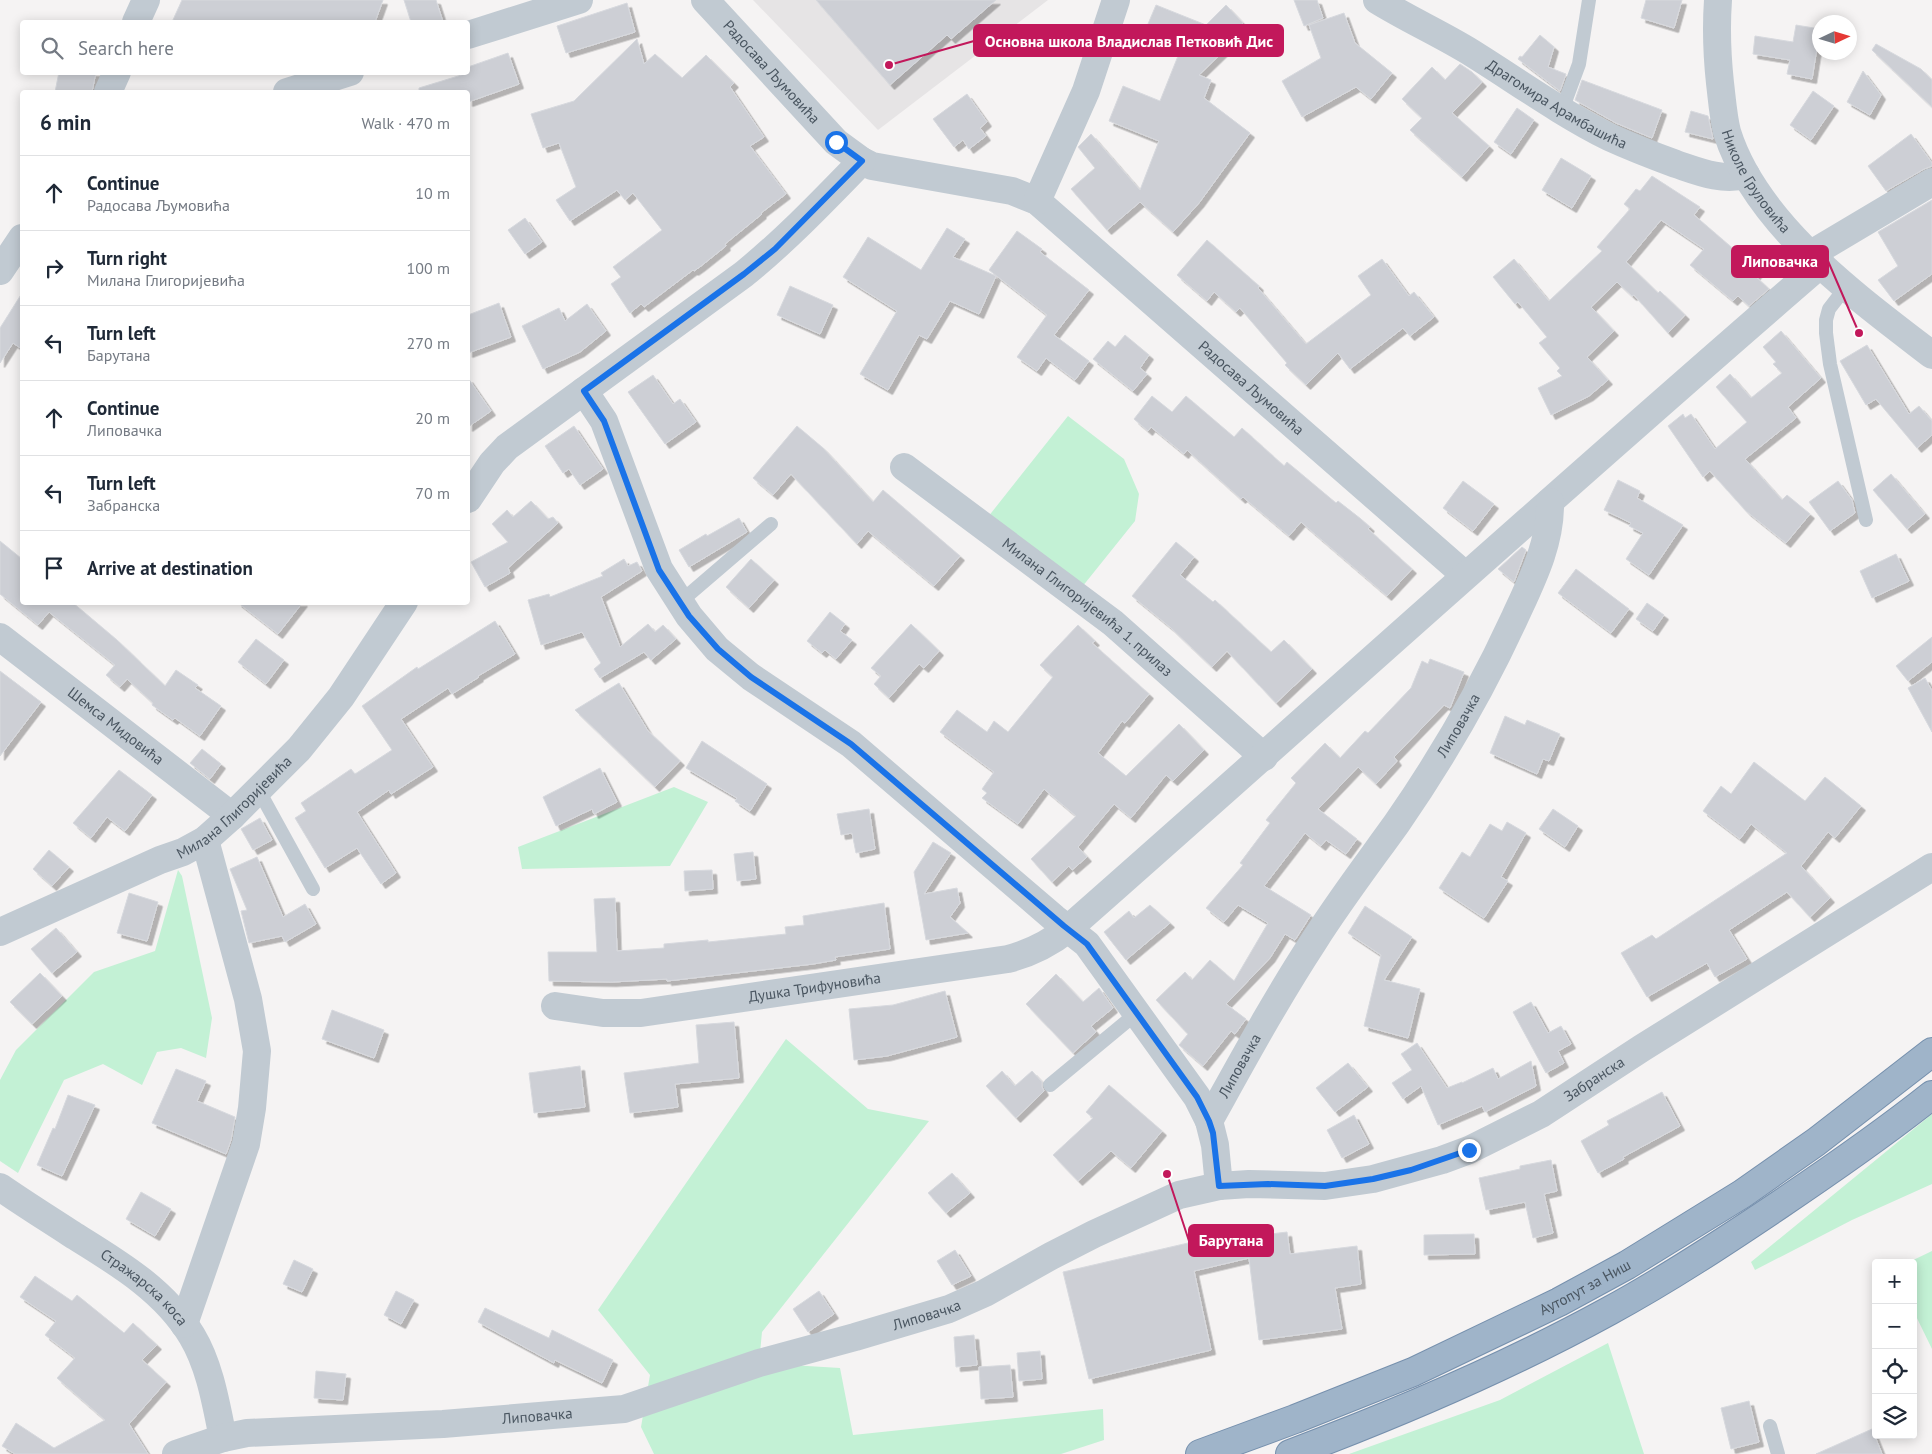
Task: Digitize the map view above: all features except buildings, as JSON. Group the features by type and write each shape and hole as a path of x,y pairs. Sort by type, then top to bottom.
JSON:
{"highway":[{"name":"Аутопут за Ниш","path":"1200,1454 1413,1372 1559,1302 1618,1270 1742,1194 1816,1142 1932,1052"},
{"name":"Аутопут за Ниш","path":"1290,1454 1360,1428 1440,1394 1609,1311 1664,1280 1738,1233 1849,1157 1932,1095"}],"street":[{"path":"137,20 146,0"},
{"path":"470,34 579,0"},
{"name":"Радосава Љумовића","path":"705,0 836,142 862,161 872,166 1012,191 1037,201 1465,575"},
{"path":"1037,201 1086,91 1116,0"},
{"name":"Драгомира Арамбашића","path":"1377,0 1465,49 1562,110 1610,137 1654,156 1722,178 1746,175"},
{"name":"Николе Груловића","path":"1718,0 1716,38 1721,98 1727,132 1746,175 1774,215 1816,259 1846,287 1932,354"},
{"path":"109,90 115,75"},
{"path":"293,90 341,75"},
{"path":"470,496 492,463 507,447 744,274 775,249 862,161"},
{"path":"1550,502 1816,259 1932,182"},
{"path":"9,269 20,243"},
{"path":"584,391 604,421 659,570 679,603 718,649 751,677 851,744 1087,944 1138,1012 1197,1097 1209,1121 1215,1145 1219,1186"},
{"name":"Милана Глигоријевића 1. прилаз","path":"904,467 1113,622 1264,757"},
{"name":"Душка Трифуновића","path":"555,1006 603,1013 641,1013 1008,960 1045,946 1068,929 1264,757 1465,575 1550,502"},
{"name":"Липовачка","path":"1209,1121 1313,942 1397,822 1456,732 1480,690 1536,571 1546,542 1550,502"},
{"name":"Милана Глигоријевића","path":"0,932 160,860 183,852 205,840 232,816 299,749 353,679 402,605"},
{"name":"Шемса Мидовића","path":"0,637 232,816"},
{"path":"184,1324 246,1144 252,1108 256,1051 248,1000 205,840"},
{"name":"Забранска","path":"1219,1186 1268,1184 1325,1186 1373,1179 1402,1172 1469,1150 1541,1114 1642,1048 1932,867"},
{"name":"Липовачка","path":"176,1454 223,1438 247,1433 443,1424 624,1409 759,1363 949,1309 985,1293 1051,1256 1162,1202 1187,1193 1219,1186"},
{"name":"Стражарска коса","path":"0,1187 116,1262 147,1285 184,1324 201,1354 215,1398 223,1438"}],"lane":[{"path":"1562,110 1579,64 1589,0"},
{"path":"1846,287 1829,309 1826,320 1826,333 1830,364 1866,520"},
{"path":"679,603 771,524"},
{"path":"258,789 313,889"},
{"path":"1050,1084 1138,1012"},
{"path":"1770,1426 1778,1454"}],"shaded area":[{"path":"753,0 1048,0 878,130"}],"green space":[{"path":"1068,416 1124,459 1139,494 1135,521 1074,597 984,522"},
{"path":"674,787 708,802 670,866 522,869 518,847"},
{"path":"178,870 182,876 212,1018 206,1058 181,1048 157,1052 142,1085 103,1064 64,1080 18,1173 0,1161 0,1080 16,1050 94,972 155,951"},
{"path":"786,1039 868,1109 929,1121 762,1332 759,1363 840,1368 853,1435 1103,1409 1104,1440 1061,1454 654,1454 641,1427 650,1375 598,1310"},
{"path":"1932,1114 1932,1184 1852,1220 1755,1270 1751,1262"},
{"path":"1932,1251 1932,1349 1917,1318 1917,1259 1915,1259"},
{"path":"1608,1343 1644,1454 1349,1454 1500,1400"}],"place":[{"name":"Основна школа Владислав Петковић Дис","path":"889,65"},
{"name":"Липовачка","path":"1859,333"},
{"name":"Барутана","path":"1167,1174"}],"route":[{"path":"836,142 862,161 804,221 775,249 744,274 584,391 604,421 659,570 679,603 718,649 751,677 851,744 1087,944 1138,1012 1197,1097 1213,1133 1219,1186 1249,1184 1325,1186 1373,1179 1411,1170 1469,1150"}]}
